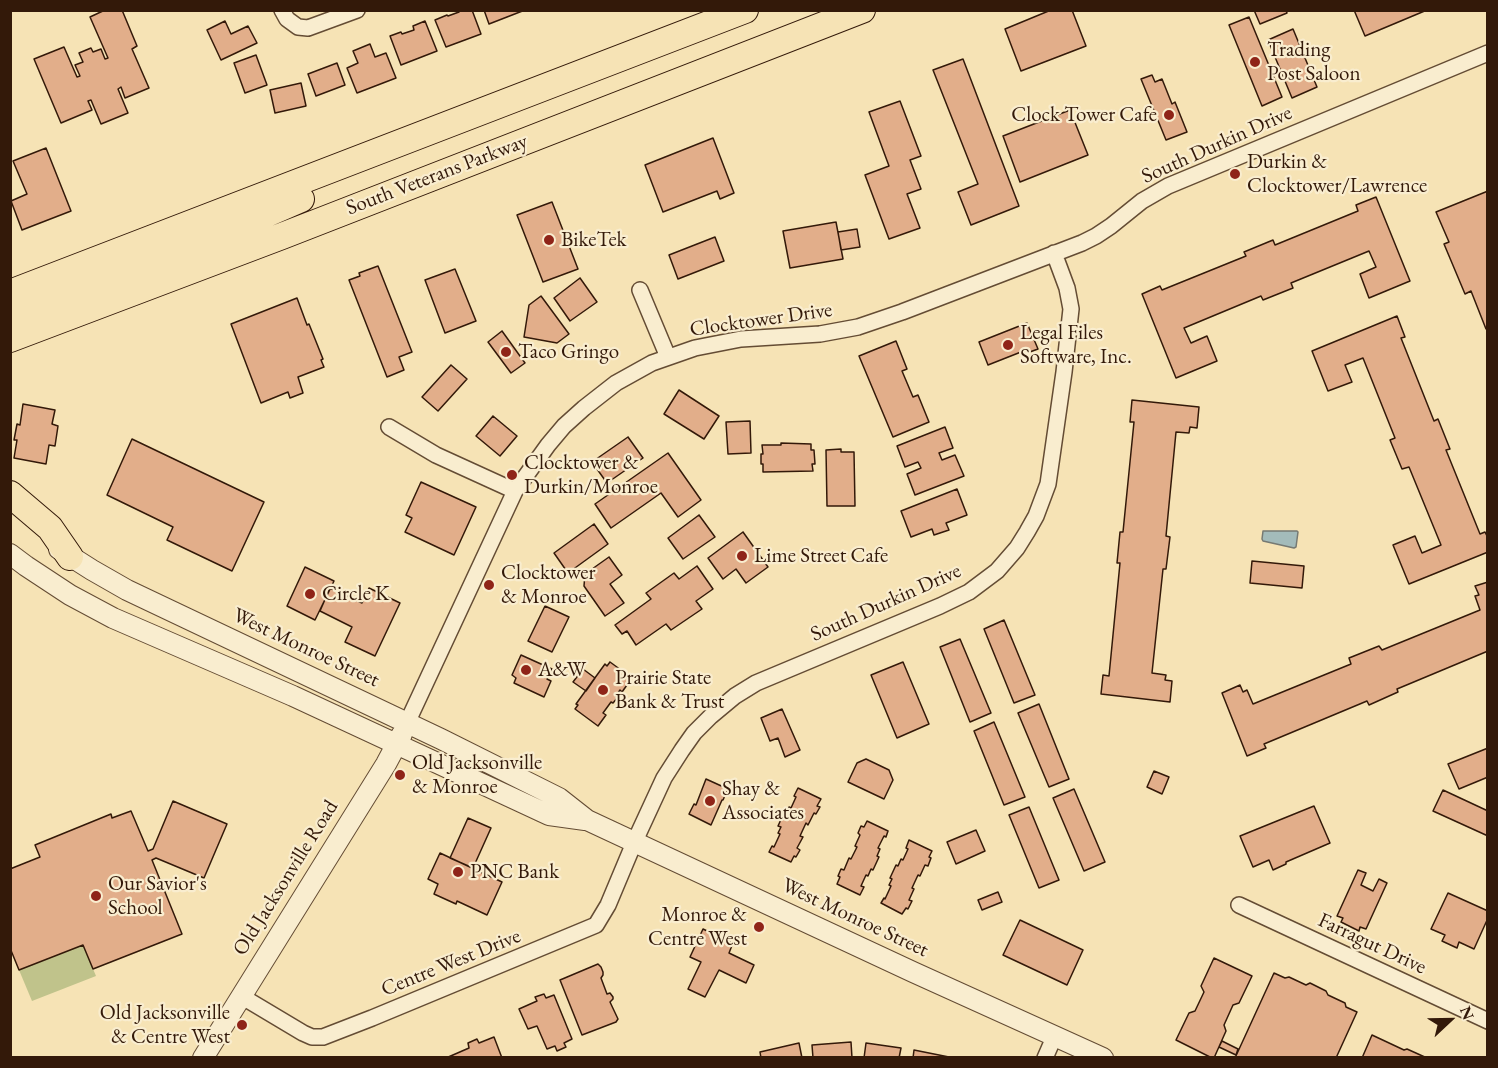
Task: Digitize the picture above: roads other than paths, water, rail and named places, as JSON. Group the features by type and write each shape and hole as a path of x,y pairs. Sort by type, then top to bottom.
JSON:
{"highway":[{"name":"South Veterans Parkway","path":"10,293 745,10"},
{"name":"South Veterans Parkway","path":"10,339 862,10"},
{"path":"10,316 181,251 268,214 372,166 414,138"},
{"path":"10,282 313,165 362,158"},
{"path":"10,494 50,528 70,556"}],"street":[{"path":"282,10 287,19 298,27 308,28 357,10"},
{"name":"South Durkin Drive","path":"634,843 664,778 682,750 701,725 729,701 756,683 775,674 969,592 997,570 1022,541 1036,516 1048,484 1071,309 1067,288 1054,253 1096,236 1142,201 1168,186 1488,53"},
{"name":"Clocktower Drive","path":"407,723 516,492 548,445 584,408 622,380 668,357 715,344 741,339 820,334 858,327 1054,253"},
{"path":"640,290 668,357"},
{"path":"389,427 436,454 516,492"},
{"name":"West Monroe Street","path":"10,510 43,538 127,590 559,798 587,820 634,843 1103,1058"},
{"name":"West Monroe Street","path":"10,554 70,595 113,618 293,696 549,815 587,820"},
{"name":"Old Jacksonville Road","path":"203,1058 397,744 407,723"},
{"name":"Centre West Drive","path":"242,996 289,1026 312,1037 337,1033 596,925 608,905 634,843"},
{"name":"Farragut Drive","path":"1239,905 1488,1021"},
{"path":"1045,1058 1055,1035"}],"water":[{"path":"1263,531 1297,531 1296,547 1263,541"}],"place":[{"name":"Trading Post Saloon","path":"1255,62"},
{"name":"Clock Tower Cafe","path":"1169,115"},
{"name":"Durkin & Clocktower/Lawrence","path":"1235,174"},
{"name":"BikeTek","path":"549,240"},
{"name":"Legal Files Software, Inc.","path":"1008,345"},
{"name":"Taco Gringo","path":"506,352"},
{"name":"Clocktower & Durkin/Monroe","path":"512,475"},
{"name":"Lime Street Cafe","path":"742,556"},
{"name":"Clocktower & Monroe","path":"489,585"},
{"name":"Circle K","path":"310,594"},
{"name":"A&W","path":"526,670"},
{"name":"Prairie State Bank & Trust","path":"603,690"},
{"name":"Old Jacksonville & Monroe","path":"400,775"},
{"name":"Shay & Associates","path":"710,801"},
{"name":"PNC Bank","path":"458,872"},
{"name":"Our Savior's School","path":"96,896"},
{"name":"Monroe & Centre West","path":"759,927"},
{"name":"Old Jacksonville & Centre West","path":"242,1025"}]}
